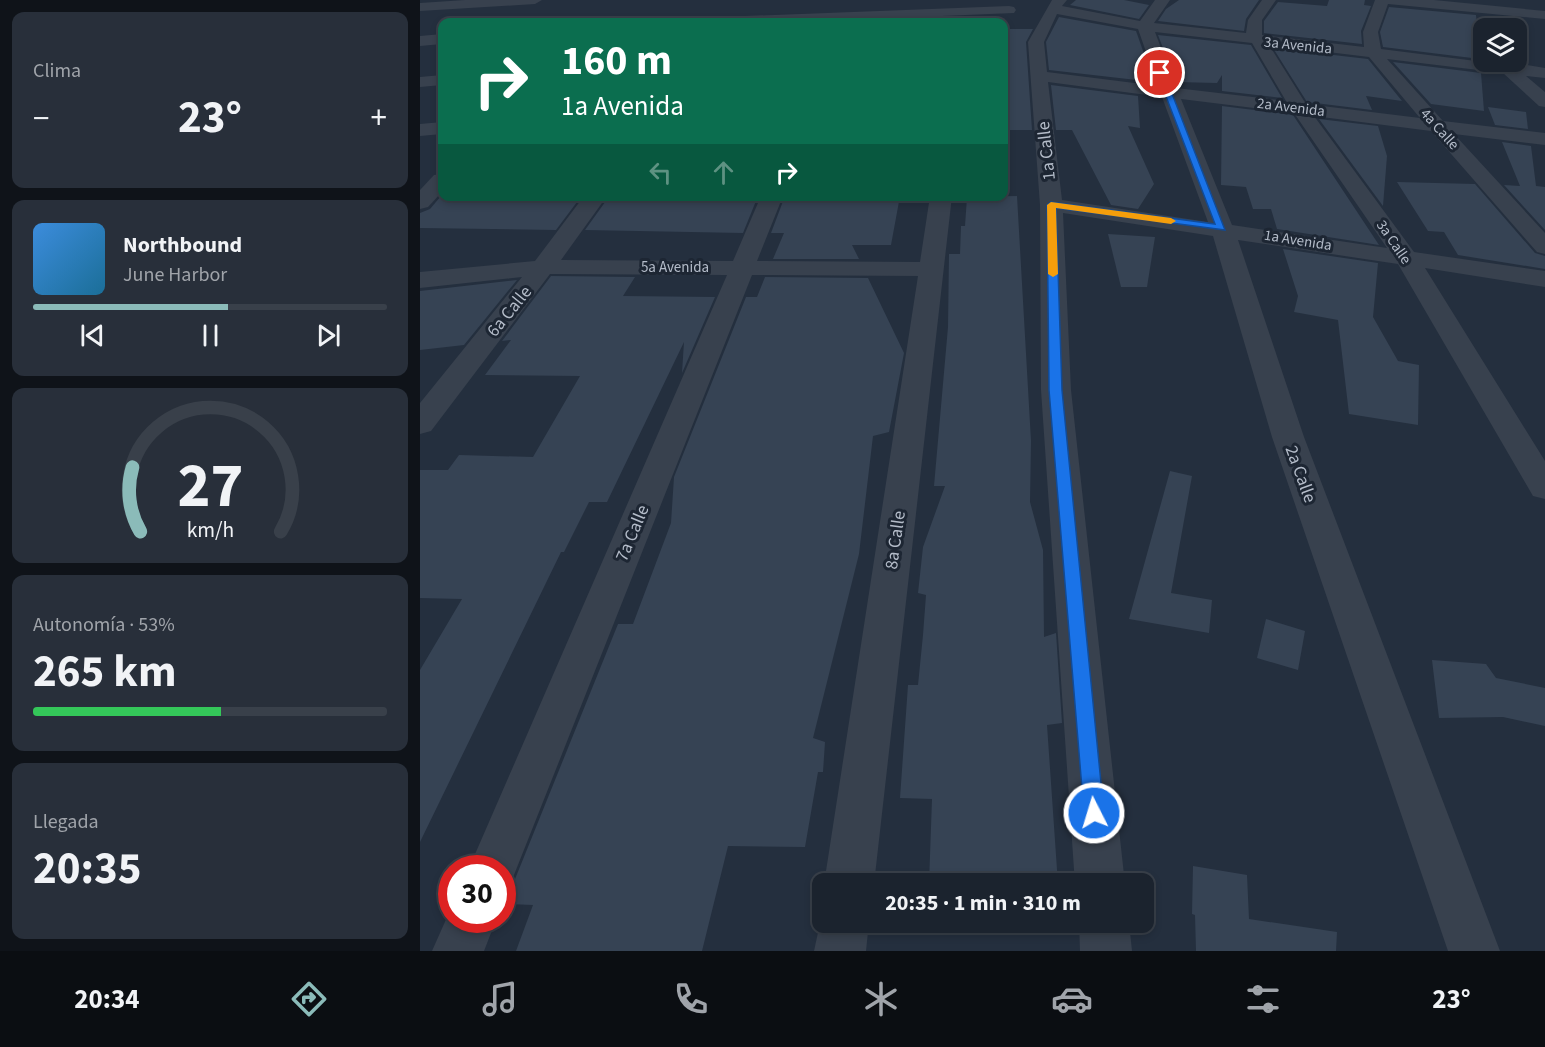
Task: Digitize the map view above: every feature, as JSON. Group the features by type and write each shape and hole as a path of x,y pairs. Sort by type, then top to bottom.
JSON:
{"street":[{"path":"420,7 535,0"},
{"path":"844,0 845,18"},
{"path":"1258,41 1254,34 1255,20 1269,0"},
{"path":"1375,54 1369,44 1370,30 1382,0"},
{"path":"1390,0 1495,5 1545,15"},
{"path":"489,16 504,1"},
{"name":"3a Avenida","path":"1056,4 1154,13 1258,41 1473,62"},
{"name":"1a Calle","path":"1056,4 1036,42 1051,205 1056,390 1099,873"},
{"path":"905,18 965,17 1009,10"},
{"name":"2a Calle","path":"1154,13 1167,92 1222,228 1288,437 1474,951"},
{"path":"420,41 438,39"},
{"name":"3a Calle","path":"1258,41 1300,108 1405,256 1545,488"},
{"name":"4a Calle","path":"1375,54 1545,247"},
{"name":"3a Avenida","path":"1527,69 1545,73"},
{"path":"1512,72 1545,102"},
{"name":"2a Avenida","path":"1038,76 1545,139"},
{"path":"420,82 438,80"},
{"path":"420,130 438,128"},
{"path":"420,202 438,184"},
{"name":"6a Calle","path":"420,424 452,381 546,267 593,201"},
{"name":"7a Calle","path":"497,855 770,201"},
{"name":"8a Calle","path":"850,873 940,201"},
{"name":"1a Avenida","path":"1051,205 1222,228 1545,279"},
{"name":"5a Avenida","path":"420,280 546,267 931,268"},
{"path":"420,386 452,381"},
{"path":"458,951 466,933"},
{"path":"840,951 842,933"},
{"path":"1105,933 1106,951"}],"building":[{"path":"1076,0 1124,0 1149,5 1139,19 1070,5"},
{"path":"1179,0 1259,0 1246,19 1244,31 1158,21 1166,9"},
{"path":"1329,0 1365,0 1364,5 1371,6 1361,31 1362,44 1264,33 1264,21 1278,2 1327,6"},
{"path":"1389,7 1476,15 1476,18 1473,18 1473,58 1383,47 1380,32"},
{"path":"1059,17 1136,31 1154,82 1049,70 1046,42"},
{"path":"1008,29 1033,29 1026,42 1032,130 1008,130"},
{"path":"1158,35 1251,45 1282,98 1222,91 1222,75 1217,83 1176,82"},
{"path":"1273,48 1368,59 1402,101 1366,96 1372,110 1307,102"},
{"path":"1393,62 1481,73 1484,111 1431,104"},
{"path":"1051,85 1138,96 1140,128 1128,126 1154,184 1138,209 1111,205 1072,130 1056,130"},
{"path":"1222,106 1293,115 1379,245 1277,229 1271,209 1253,209 1246,187 1221,185"},
{"path":"1488,107 1526,112 1528,129 1495,125"},
{"path":"1319,119 1378,126 1387,156 1383,206"},
{"path":"1502,142 1531,146 1536,186 1545,187 1545,230 1504,185 1520,186"},
{"path":"1397,182 1475,184 1535,253 1545,256 1545,269 1458,255 1444,232 1428,231"},
{"path":"1008,196 1017,196 1031,441 1030,502 1043,550 1044,637 1056,633 1062,723 1047,725 1057,873 929,873 932,799 900,798 908,685 918,685 923,635 926,595 918,593 923,547 945,486 934,486 948,327 949,254 960,254 961,226 965,226 967,201 1008,201"},
{"path":"438,200 578,201 556,230 420,228 420,213 430,209"},
{"path":"606,201 756,201 743,233 585,230"},
{"path":"783,201 899,201 891,245 852,245 859,259 773,259 784,233 771,233"},
{"path":"1108,234 1155,237 1147,287 1121,287"},
{"path":"1283,249 1378,263 1373,317 1398,361 1419,365 1418,425 1349,414 1338,320 1294,312 1298,296"},
{"path":"551,276 635,277 623,296 715,297 682,373 684,342 607,502 589,502 564,552 561,552 420,842 420,670 462,599 420,598 420,470 448,470 459,455 533,457 580,376 485,375 511,340 502,341"},
{"path":"765,277 868,278 904,353 889,432 873,436 859,554 813,738 825,742 823,772 818,772 805,847 728,846 702,951 516,951 533,905 516,904 516,877 618,624 633,624 671,523 674,477 746,297 757,297"},
{"path":"517,280 464,345 420,350 420,291"},
{"path":"1170,471 1192,476 1171,593 1212,600 1209,633 1129,619"},
{"path":"1266,619 1305,631 1298,670 1257,658"},
{"path":"1432,660 1486,664 1496,678 1545,688 1545,726 1503,717 1439,718"},
{"path":"1193,866 1247,875 1249,919 1337,932 1336,951 1196,951 1195,915 1192,914"}],"slow traffic":[{"path":"1053,274 1051,205 1171,221"}],"route":[{"path":"1094,813 1056,390 1051,205 1222,228 1160,73"}]}
